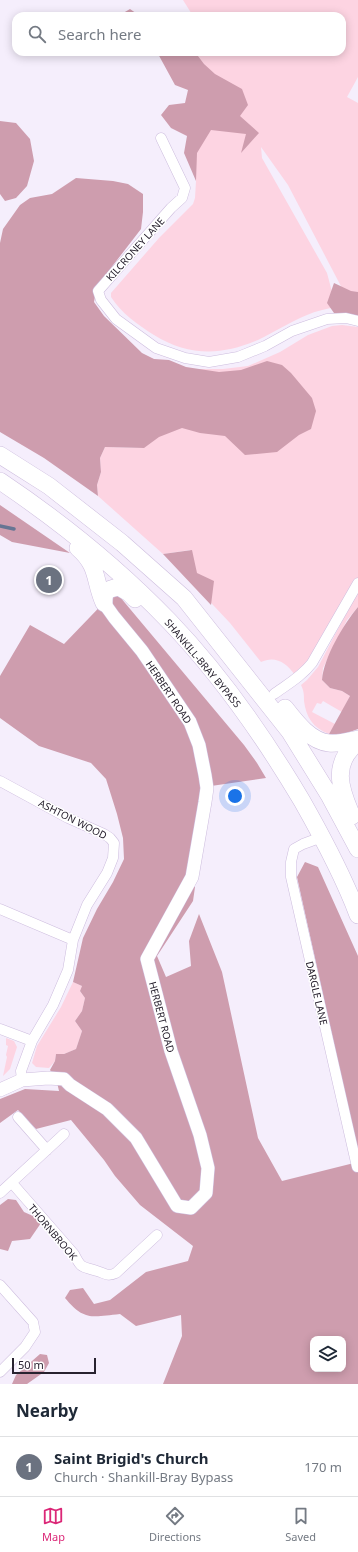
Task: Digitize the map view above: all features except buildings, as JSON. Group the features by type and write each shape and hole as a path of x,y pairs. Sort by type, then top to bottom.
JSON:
{"highway":[{"path":"0,449 122,542 184,598 207,616 253,666 290,714 311,736 329,743 358,741"},
{"path":"0,455 49,486"},
{"name":"SHANKILL-BRAY BYPASS","path":"0,480 41,508 86,544 139,592 170,622 228,690 273,754 322,837 334,860 358,915"},
{"path":"0,489 64,536 90,560 96,572 104,603"},
{"path":"104,603 104,595 107,591 113,588 119,587 129,593 160,623 208,676 260,743 273,754"},
{"path":"184,598 290,732 329,795 358,849"},
{"path":"358,741 346,756 342,765 340,778 340,786 344,799 358,832"}],"street":[{"name":"KILCRONEY LANE","path":"161,138 185,188 182,198 171,208 98,291 101,300 116,319 156,348 185,358 209,362 238,357 265,346 292,330 327,319 346,318 358,321"},
{"path":"274,694 301,675 312,662 358,583"},
{"name":"HERBERT ROAD","path":"0,1090 22,1080 48,1078 64,1079 70,1085 107,1109 136,1138 177,1206 191,1208 206,1193 208,1168 200,1135 171,1050 147,960 192,877 207,788 203,762 200,745 190,722 142,651 104,603"},
{"name":"ASHTON WOOD","path":"0,781 68,818 104,834 114,843 113,858 107,873 87,905 73,940 68,970 53,1004 32,1040 21,1071 22,1080"},
{"name":"DARGLE LANE","path":"322,837 303,844 294,850 291,862 291,877 356,1166"},
{"path":"0,909 73,940"},
{"path":"0,1029 32,1040"},
{"path":"18,1117 47,1150"},
{"path":"0,1193 64,1134"},
{"name":"THORNBROOK","path":"12,1183 74,1254 82,1267 87,1269 110,1276 116,1273 157,1236"},
{"path":"0,1285 33,1322 35,1332 25,1347 0,1372"}],"shaded area":[{"path":"183,0 358,0 358,77 347,97 358,103 358,294 344,292 288,185 261,147 262,158 327,273 336,307 307,315 258,340 231,349 218,351 192,350 167,342 154,335 130,318 111,297 111,293 159,238 193,204 195,198 196,181 193,156 192,56 346,56 346,12 190,12"},
{"path":"130,9 134,12 125,12"},
{"path":"159,56 198,56 215,74 242,89 248,105 240,116 259,133 241,153 246,134 211,130 197,153 196,181 184,153 187,136 171,128 161,115 169,105 185,103 188,90 175,85"},
{"path":"0,121 16,123 30,139 34,161 27,186 16,198 5,201 0,194"},
{"path":"76,178 113,181 128,184 143,194 141,229 97,286 94,302 104,316 142,353 154,359 169,360 186,367 219,372 241,370 267,361 282,365 291,373 312,398 316,411 311,429 299,435 277,452 245,455 225,436 200,433 182,428 159,437 144,448 105,447 100,458 101,472 97,485 98,496 44,458 0,432 0,243 3,229 20,205 30,198 52,194"},
{"path":"334,283 351,291 358,292 358,318 334,313 327,303"},
{"path":"342,325 358,327 358,578 308,661 295,675 280,661 271,659 261,662 230,623 198,589 190,550 163,554 98,496 97,485 101,472 100,458 105,447 144,448 138,354 186,369 223,369 248,366 280,352 308,335 332,326"},
{"path":"0,505 70,553 12,542 0,535"},
{"path":"192,550 197,573 214,581 211,605 163,554"},
{"path":"115,591 244,745 266,778 211,786 185,881 195,887 193,901 157,956 166,977 191,966 189,941 199,914 222,972 258,1138 282,1181 358,1162 358,1384 163,1384 182,1336 181,1315 136,1326 120,1314 89,1316 83,1314 65,1298 70,1290 83,1288 94,1304 110,1300 146,1272 188,1261 193,1246 140,1205 71,1120 36,1129 18,1110 0,1123 0,1099 25,1089 59,1091 56,1078 50,1070 55,1061 56,1054 64,1054 76,1049 82,1031 75,1021 82,1011 85,998 80,991 82,986 73,982 83,938 124,859 123,838 106,779 91,763 39,746 0,718 0,676 30,625 64,644"},
{"path":"358,591 358,607 347,620 323,668 322,680 330,688 342,691 350,696 342,712 323,701 321,704 317,703 312,712 335,724 329,734 323,732 311,721 306,712 304,693 301,685 318,667"},
{"path":"358,607 358,729 344,734 329,734 350,696 342,691 330,688 322,680 326,661 346,623"},
{"path":"305,862 318,867 358,956 358,1152 297,877"},
{"path":"73,982 82,986 80,991 85,998 82,1011 75,1021 82,1031 76,1049 64,1054 56,1054 55,1061 49,1068 36,1067 32,1063 37,1046 61,1007"},
{"path":"6,1038 14,1041 17,1047 10,1069 3,1076 8,1046 6,1045"},
{"path":"8,1199 16,1200 24,1212 33,1216 41,1223 30,1239 12,1241 8,1251 0,1249 0,1205"},
{"path":"40,1354 47,1355 49,1363 44,1372 27,1384 12,1384 16,1375"}],"waterway":[{"path":"0,526 14,529"}],"place":[{"name":"Saint Brigid's Church","path":"49,580"}]}
